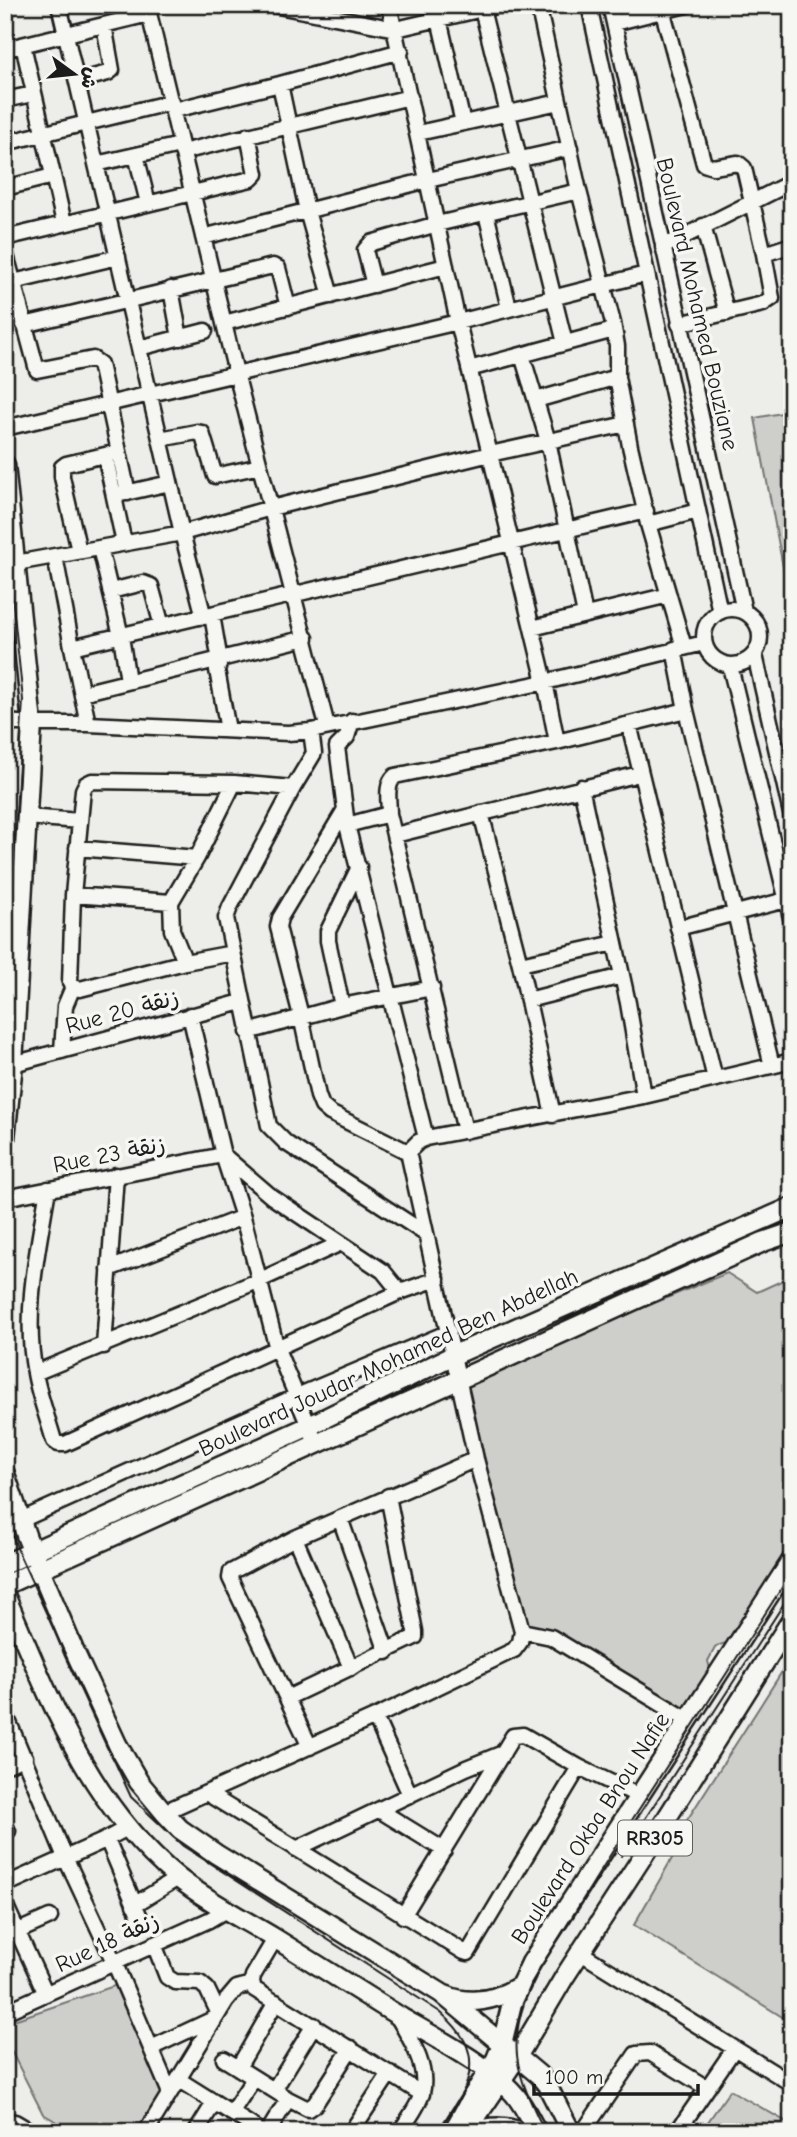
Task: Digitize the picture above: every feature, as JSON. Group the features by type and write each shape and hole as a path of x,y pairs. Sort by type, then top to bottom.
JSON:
{"main road":[{"path":"5,465 32,724 13,1064 5,1138"},
{"name":"Boulevard Joudar Mohamed Ben Abdellah","path":"5,1563 309,1426 454,1355 792,1207"},
{"name":"Boulevard Joudar Mohamed Ben Abdellah","path":"5,1585 763,1242 792,1232"},
{"path":"5,1475 75,1653 117,1744 139,1782 180,1829 441,1993 452,1998 480,2001 493,1999 518,1987"},
{"name":"Boulevard Okba Bnou Nafie","path":"466,2132 495,2077 508,2018 518,1987 531,1963 792,1560"},
{"path":"5,1595 75,1753 105,1800 127,1828 178,1878 495,2077 516,2096 537,2132"},
{"name":"Boulevard Okba Bnou Nafie","path":"450,2132 495,2077 517,2057 792,1619"},
{"path":"441,1993 539,2075 547,2085 570,2132"},
{"path":"532,2032 530,2054 539,2075"},
{"path":"475,2132 488,2127 502,2127 520,2132"}],"street":[{"path":"59,5 182,533 220,660 216,670 228,730"},
{"path":"273,5 300,8 396,30 481,7 500,5"},
{"path":"389,5 469,369 558,742"},
{"path":"538,5 579,191 614,330 617,377 647,517 669,595 679,648 686,710 772,1066"},
{"name":"Boulevard Mohamed Bouziane","path":"589,5 720,612"},
{"name":"Boulevard Mohamed Bouziane","path":"610,5 744,611"},
{"path":"614,23 662,8 686,5"},
{"path":"481,7 565,343"},
{"path":"662,8 704,164 713,167 738,163 744,168 772,298 763,304 679,324"},
{"path":"5,49 104,25 148,10 223,323 327,726"},
{"path":"439,19 463,123"},
{"path":"77,81 112,70 104,25"},
{"path":"23,45 64,223"},
{"path":"5,143 86,122 280,84 401,51"},
{"path":"280,84 307,211 331,296"},
{"path":"5,100 33,94"},
{"path":"96,164 248,135 410,97"},
{"path":"418,133 559,102"},
{"path":"5,238 254,177 256,174 248,135"},
{"path":"203,237 428,180 570,148"},
{"path":"136,155 148,203"},
{"path":"5,188 52,176"},
{"path":"663,247 792,182"},
{"path":"374,285 365,250 367,246 437,224 579,191"},
{"path":"486,213 509,309"},
{"path":"703,226 727,313"},
{"path":"764,254 792,245"},
{"path":"5,251 9,283 37,370 81,360 97,360 107,403 113,496 124,543"},
{"path":"9,283 118,257"},
{"path":"24,325 276,266 288,307"},
{"path":"223,323 446,266"},
{"path":"5,428 646,274"},
{"path":"171,289 180,338"},
{"path":"469,369 614,330"},
{"path":"139,348 205,331"},
{"path":"522,355 548,441 585,615"},
{"path":"536,400 617,377"},
{"path":"16,563 182,533 271,508 490,454 626,424"},
{"path":"160,439 202,433 215,476 260,466"},
{"path":"112,454 128,493"},
{"path":"79,551 61,469 66,464 112,454"},
{"path":"113,496 170,483"},
{"path":"72,648 566,528 698,512"},
{"path":"100,548 121,636 128,681"},
{"path":"55,556 88,724"},
{"path":"111,591 143,583 151,586 162,626"},
{"path":"532,628 669,595"},
{"path":"728,609 744,611 758,626 761,635 755,654 748,661 730,666 713,659 704,643 706,625 720,612 728,609"},
{"path":"82,693 306,638"},
{"path":"5,722 288,733 311,731 352,720 545,682 704,643"},
{"path":"755,654 792,818"},
{"path":"730,666 792,922"},
{"path":"465,1131 389,814 388,785 395,776 558,742 686,710"},
{"path":"314,753 337,747 346,737 352,720"},
{"path":"629,724 715,1079"},
{"path":"311,731 314,753 230,906 226,918 269,1126 276,1135 426,1234"},
{"path":"337,747 346,818 426,1138"},
{"path":"395,835 639,774"},
{"path":"233,953 185,962 80,989 73,987 70,983 73,895 83,790 86,784 92,781 234,783 293,788"},
{"path":"185,962 173,930 171,902 197,858 234,783"},
{"path":"581,787 622,976 644,1096"},
{"path":"481,813 520,964 553,1115"},
{"path":"346,818 389,814"},
{"path":"26,817 80,821"},
{"path":"346,818 280,918 280,939 301,1016 318,1097 323,1106 330,1113 408,1153"},
{"path":"77,848 197,858"},
{"path":"342,1006 328,931 359,867"},
{"path":"73,895 171,902"},
{"path":"678,928 786,900"},
{"path":"520,964 615,943"},
{"path":"528,1000 622,976"},
{"path":"62,1051 65,1006 73,987"},
{"path":"248,1032 342,1006 432,988"},
{"name":"Rue 20 زنقة","path":"13,1064 242,1002"},
{"path":"190,1015 222,1155 243,1217 277,1349 316,1443"},
{"path":"408,1153 426,1138 644,1096 792,1061"},
{"path":"164,1812 375,1717 514,1650 520,1642 522,1631 476,1459 408,1153"},
{"path":"222,1155 272,1197 383,1271 400,1292"},
{"name":"Rue 23 زنقة","path":"5,1198 222,1155"},
{"path":"104,1346 116,1175"},
{"path":"48,1189 33,1280 31,1334 34,1373 54,1441 61,1444 400,1292 437,1279"},
{"path":"109,1269 243,1217"},
{"path":"34,1373 260,1280 341,1243"},
{"path":"21,1520 297,1396 449,1332"},
{"path":"310,1747 289,1697 230,1578 231,1572 295,1538 476,1459"},
{"path":"289,1697 412,1640 415,1631 388,1496"},
{"path":"340,1518 387,1652"},
{"path":"295,1538 351,1668"},
{"path":"522,1631 551,1637 688,1720"},
{"path":"5,1713 8,1729 24,1757 65,1857 151,2048 175,2086 214,2103 253,2129"},
{"path":"375,1717 410,1796"},
{"path":"403,1916 513,1736 523,1735 579,1767 639,1796"},
{"path":"296,1849 503,1753"},
{"path":"5,1766 24,1757"},
{"path":"208,1794 403,1916 468,1952 579,1767"},
{"path":"379,1810 444,1850"},
{"path":"5,1885 127,1828"},
{"path":"107,1839 142,1922"},
{"path":"135,1905 178,1878"},
{"path":"5,1904 12,1934 46,1994"},
{"name":"Rue 18 زنقة","path":"7,2006 46,1994 115,1964 226,1910"},
{"path":"12,1934 50,1917"},
{"path":"275,1939 253,1976 254,1989 422,2094"},
{"path":"154,1944 167,1977 175,1982 200,1983 207,1989 216,2015"},
{"path":"581,1953 792,2084"},
{"path":"146,2132 216,2015 237,1988 252,1984"},
{"path":"238,2068 276,2002"},
{"path":"396,2014 419,2057 422,2078 422,2094 400,2132"},
{"path":"151,2048 216,2015"},
{"path":"274,2090 314,2025"},
{"path":"419,2057 427,2043 437,2039"},
{"path":"224,2059 303,2108 311,2108 351,2048"},
{"path":"677,2132 734,2049"},
{"path":"583,2132 636,2054 650,2053 707,2088"},
{"path":"351,2132 390,2073"},
{"path":"231,2113 254,2078"},
{"path":"268,2132 288,2099"},
{"path":"196,2132 214,2103"},
{"path":"5,2120 26,2130"}],"shaded area":[{"path":"792,411 792,615 755,418"},
{"path":"727,1273 757,1292 792,1276 792,1545 726,1643 716,1646 708,1661 710,1669 684,1708 524,1624 466,1381"},
{"path":"792,1656 792,2023 634,1925 687,1832 682,1828"},
{"path":"117,1985 163,2094 138,2132 75,2132 43,2114 5,2039 5,2023"},
{"path":"730,2090 792,2125 792,2132 701,2132"}],"tram line":[{"path":"5,528 23,700 5,942"},
{"path":"5,1515 20,1556 131,1797 183,1846 440,2012 456,2028 470,2056 470,2070 460,2099 441,2132"},
{"path":"545,2132 527,2092 517,2057 519,2023 533,1980 632,1820 792,1572"},
{"path":"621,1856 792,1591"}]}
